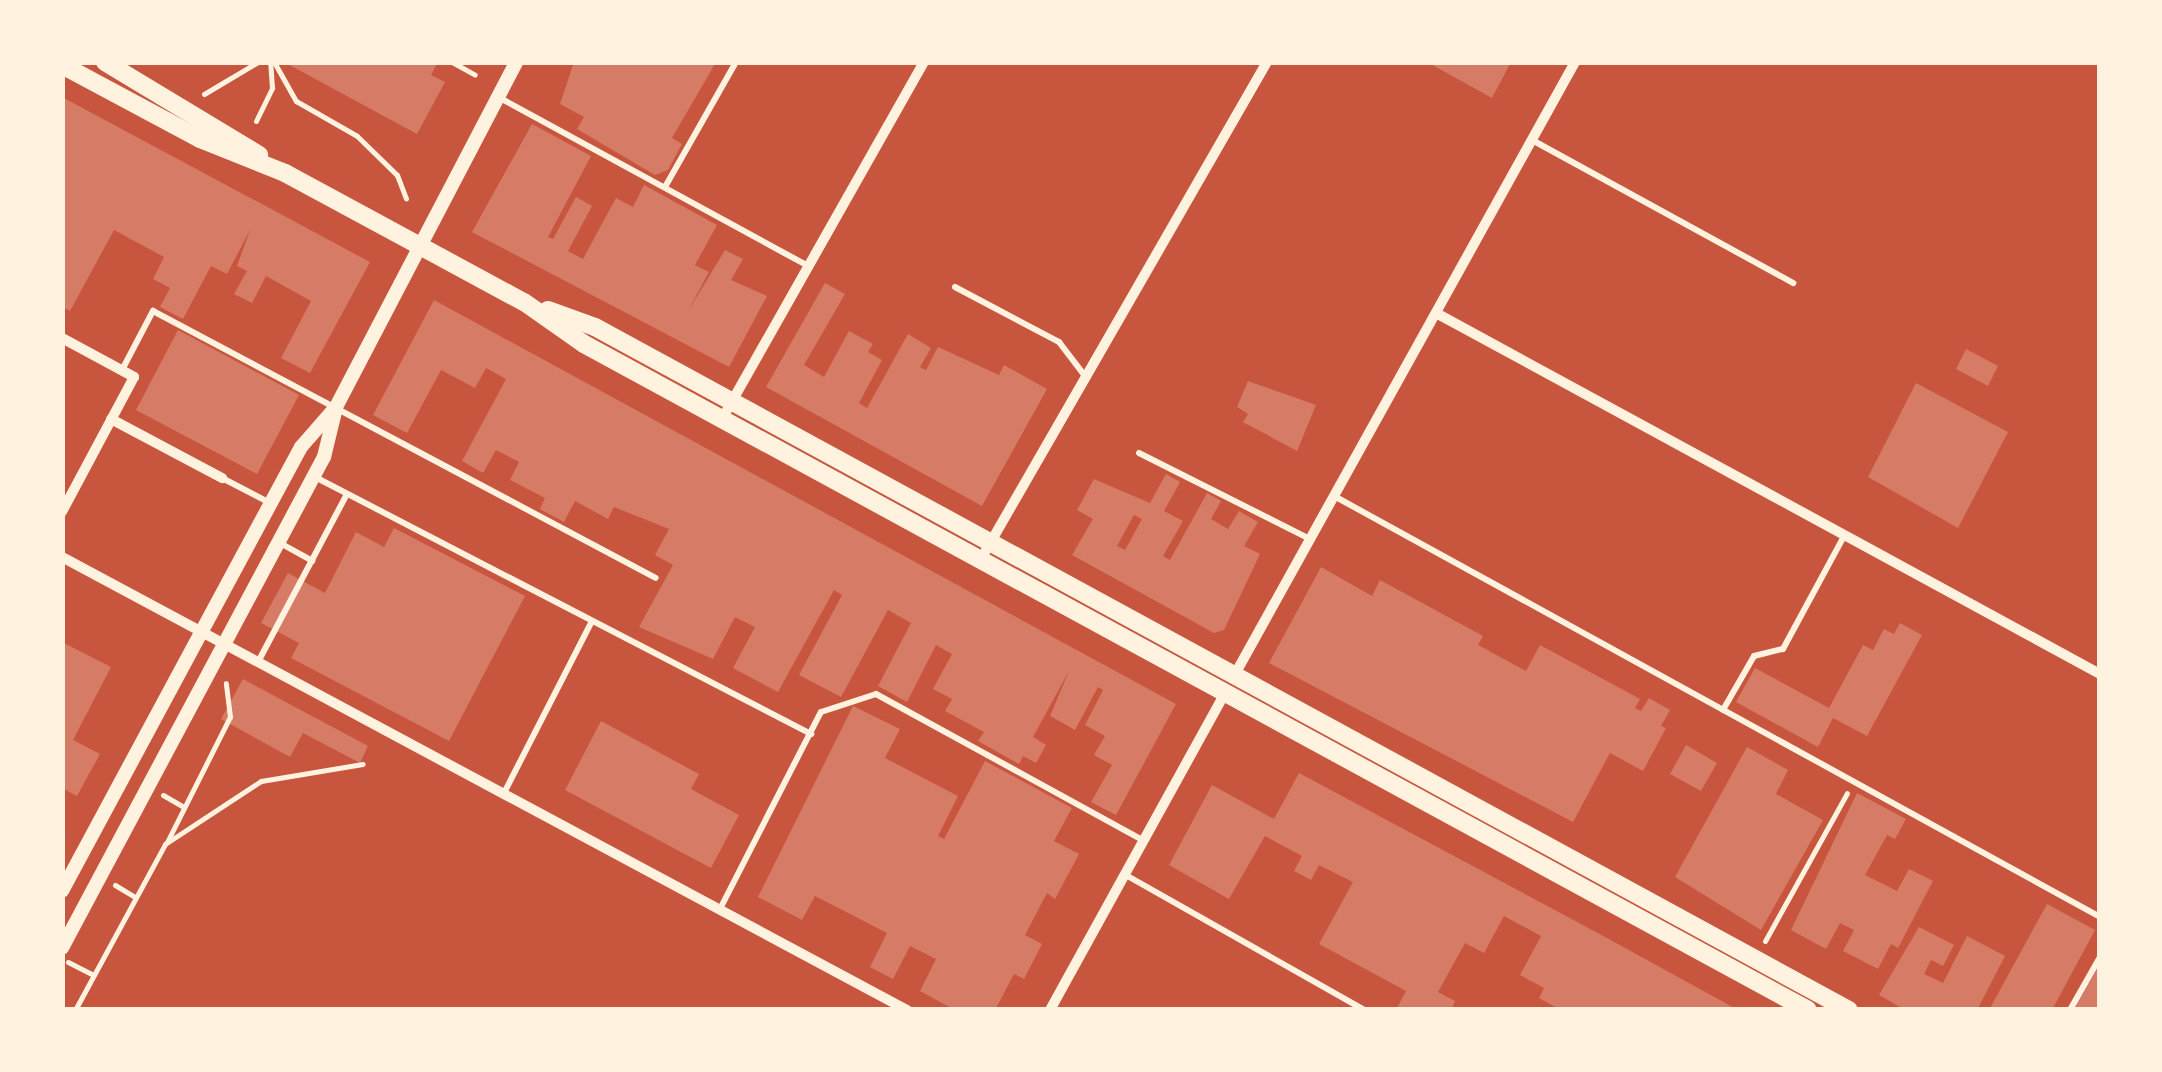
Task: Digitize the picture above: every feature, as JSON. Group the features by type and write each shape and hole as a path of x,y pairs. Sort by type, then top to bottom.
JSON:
{"main road":[{"path":"105,62 204,116 285,173"},
{"path":"62,66 200,138 285,173 524,302 584,344 727,411 1230,683 1849,1010"},
{"path":"1230,683 1808,1010"}],"street":[{"path":"62,948 314,476 336,407 520,62"},
{"path":"727,411 924,62"},
{"path":"985,551 1267,62"},
{"path":"1050,1010 1141,839 1575,62"},
{"path":"1436,313 2100,674"},
{"path":"62,338 134,377 62,512"},
{"path":"62,891 301,448 336,407"},
{"path":"112,420 222,478"},
{"path":"62,557 907,1010"}],"lane":[{"path":"665,187 736,62"},
{"path":"500,98 810,268"},
{"path":"1532,140 1793,283"},
{"path":"955,287 1060,342 1086,376"},
{"path":"122,370 154,311 656,578"},
{"path":"1139,453 1310,540"},
{"path":"314,476 811,734"},
{"path":"222,478 270,504"},
{"path":"258,662 347,494"},
{"path":"1334,496 2100,917"},
{"path":"1723,710 1754,656 1783,649 1845,535"},
{"path":"278,542 312,560"},
{"path":"504,794 592,620"},
{"path":"720,909 822,712 876,694 1141,839"},
{"path":"1123,874 1364,1010"},
{"path":"2070,1010 2100,957"}],"path":[{"path":"204,94 258,62"},
{"path":"256,121 272,88 272,62"},
{"path":"272,62 296,101 357,136 397,176 406,198"},
{"path":"452,62 475,76"},
{"path":"75,1010 230,717 226,675"},
{"path":"165,844 223,800 261,780 362,764"},
{"path":"1763,944 1854,782"},
{"path":"163,795 184,807"},
{"path":"115,886 135,897"},
{"path":"62,959 92,974"}],"building":[{"path":"284,62 438,62 431,75 445,82 417,134"},
{"path":"574,62 716,62 672,138 682,144 668,170 655,175 577,129 584,117 560,104"},
{"path":"1427,62 1511,62 1492,98"},
{"path":"62,97 370,262 310,373 281,358 311,301 266,276 252,303 234,294 247,271 237,266 250,230 227,274 211,266 183,319 160,307 170,288 153,279 164,257 114,230 70,311 62,307"},
{"path":"532,124 591,156 548,237 553,239 576,197 592,206 568,251 583,259 616,198 633,207 644,185 717,225 695,265 709,272 687,313 725,250 743,259 731,280 767,296 729,367 472,232"},
{"path":"825,283 845,294 804,365 824,377 849,331 873,344 868,352 882,360 859,403 867,408 908,334 931,348 920,367 926,370 938,347 999,375 1004,365 1047,389 982,506 766,387"},
{"path":"434,300 1176,704 1116,815 1091,802 1112,765 1094,755 1105,736 1085,725 1103,690 1098,687 1075,730 1050,716 1069,671 1033,737 1046,745 1036,763 1023,756 1019,764 978,741 984,732 945,711 952,699 933,689 952,654 936,645 907,702 878,686 911,623 888,610 841,697 799,675 842,595 834,590 778,692 733,668 755,627 735,617 713,659 639,627 673,565 655,555 669,529 614,507 608,519 575,501 564,522 540,509 545,498 510,480 519,462 496,450 483,473 462,461 506,379 486,368 475,388 441,370 407,433 373,415"},
{"path":"178,330 299,395 257,474 136,410"},
{"path":"1966,349 1998,366 1988,386 1956,369"},
{"path":"1248,381 1316,405 1297,451 1243,422 1248,414 1237,407"},
{"path":"1916,383 2008,432 1958,528 1868,477"},
{"path":"1166,474 1180,482 1164,511 1183,521 1163,556 1170,560 1207,493 1221,501 1211,519 1228,529 1239,511 1258,522 1244,546 1260,554 1224,630 1214,633 1072,555 1093,519 1077,510 1094,479 1150,503","holes":["1134,515 1142,519 1125,550 1117,546"]},
{"path":"394,528 525,596 449,741 291,658 299,643 261,623 288,573 325,593 356,532 384,547"},
{"path":"1321,567 1372,596 1380,580 1483,636 1478,645 1526,671 1540,645 1640,699 1635,708 1641,711 1649,698 1670,710 1661,726 1666,728 1643,771 1610,753 1573,822 1269,663"},
{"path":"1900,623 1922,635 1867,736 1833,718 1818,747 1736,702 1755,668 1829,708 1863,645 1873,650 1884,629 1894,634"},
{"path":"62,642 111,667 73,740 100,754 77,796 62,788"},
{"path":"243,679 368,746 360,763 303,733 290,757 221,719"},
{"path":"853,706 900,729 885,758 958,796 938,836 944,839 985,761 1072,808 1054,841 1079,854 1055,899 1047,893 1025,935 1042,944 1024,979 1014,974 995,1010 955,1010 920,991 936,959 910,946 893,979 870,967 887,933 815,896 802,920 758,897"},
{"path":"601,721 699,774 691,789 739,815 711,868 565,790"},
{"path":"1686,745 1717,763 1701,791 1670,774"},
{"path":"1747,747 1788,770 1776,794 1823,820 1761,930 1675,877"},
{"path":"1299,773 1738,1010 1561,1010 1539,998 1544,988 1520,975 1541,936 1504,916 1484,953 1465,943 1438,992 1455,1001 1451,1010 1396,1010 1406,991 1319,944 1353,882 1319,865 1311,880 1294,871 1302,856 1265,836 1229,899 1169,865 1212,785 1274,819"},
{"path":"1857,793 1906,819 1895,839 1887,835 1865,875 1897,891 1909,869 1933,881 1898,948 1891,944 1878,969 1843,951 1854,930 1840,923 1826,949 1791,930"},
{"path":"2047,904 2095,930 2052,1010 1989,1010"},
{"path":"1919,927 1954,945 1943,966 1931,960 1924,974 1943,983 1967,936 2005,956 1977,1010 1905,1010 1879,995"},
{"path":"2100,964 2100,1010 2082,1010 2076,1006"}]}
